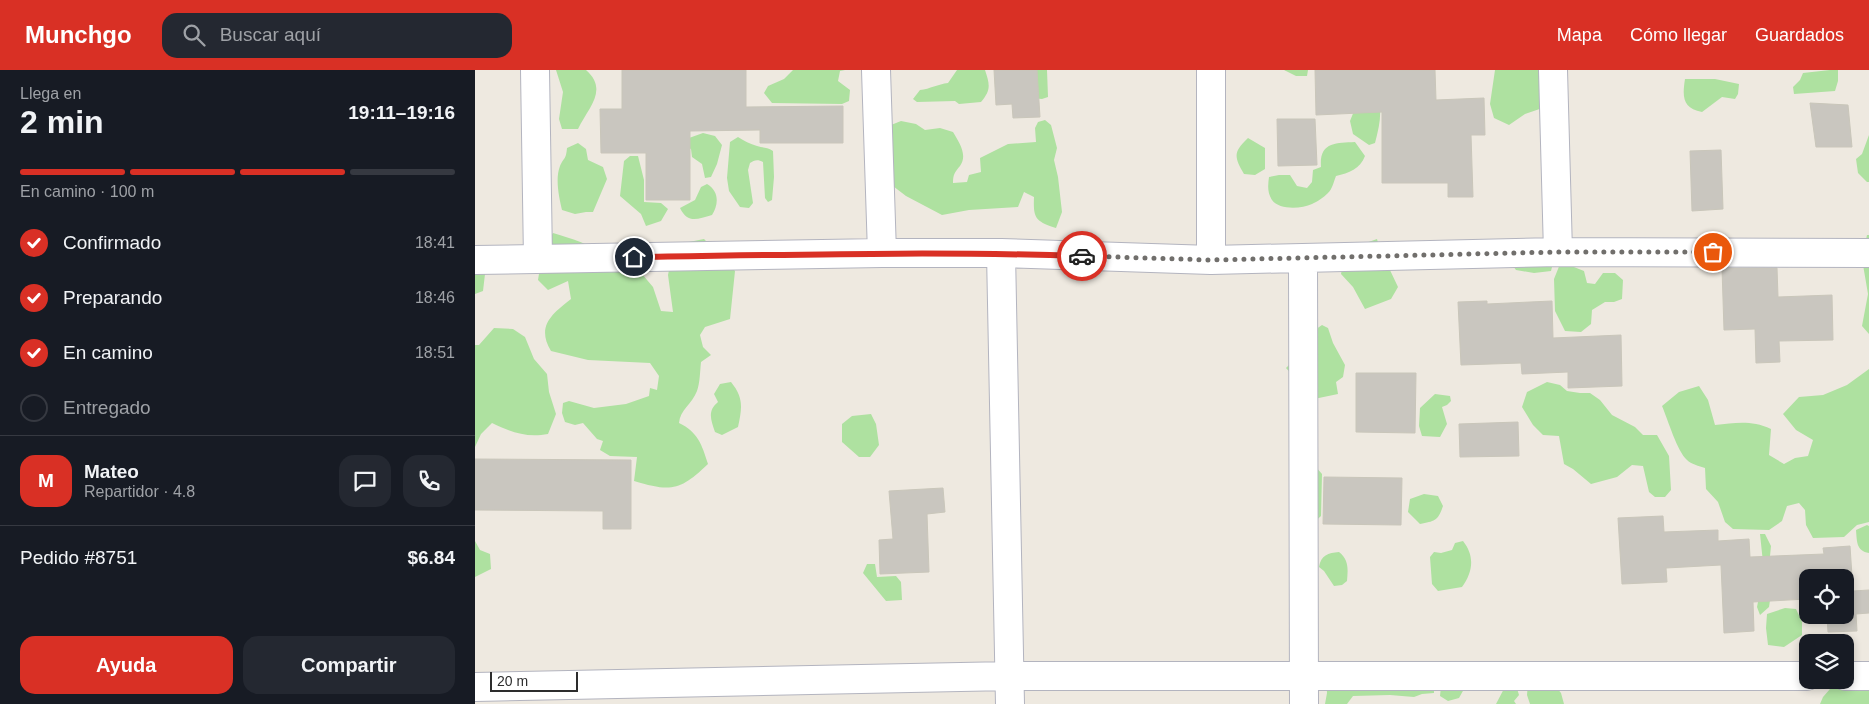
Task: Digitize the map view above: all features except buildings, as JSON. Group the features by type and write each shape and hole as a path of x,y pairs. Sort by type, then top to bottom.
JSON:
{"street":[{"path":"535,70 538,259"},
{"path":"877,70 882,253"},
{"path":"1211,70 1211,260"},
{"path":"1553,70 1558,252"},
{"path":"475,260 882,253 1001,253 1211,260 1558,252 1869,253"},
{"path":"1001,253 1009,704"},
{"path":"1303,258 1304,704"},
{"path":"475,687 1010,676 1799,676"},
{"path":"1854,676 1869,676"}],"green space":[{"path":"556,70 586,70 593,77 596,85 594,99 578,129 562,129 559,119 563,92"},
{"path":"793,70 845,70 840,71 838,81 850,90 849,101 842,104 772,103 764,93 768,86 784,79"},
{"path":"957,70 985,70 989,87 987,94 981,102 959,104 955,101 917,102 913,99 920,90 948,83"},
{"path":"1034,70 1047,70 1048,97 1042,99 1030,98"},
{"path":"1284,70 1308,70 1307,76 1296,76"},
{"path":"1495,70 1564,70 1560,102 1525,114 1509,125 1494,118 1490,104"},
{"path":"1838,70 1838,81 1835,91 1794,94 1793,87 1800,80 1803,73"},
{"path":"1685,79 1715,79 1739,84 1738,94 1735,99 1722,97 1702,112 1687,105 1684,97"},
{"path":"1379,100 1378,132 1375,143 1369,145 1353,134 1350,121 1356,106"},
{"path":"1045,120 1051,125 1057,148 1054,160 1062,212 1056,228 1037,218 1034,210 1034,197 1024,192 1018,207 969,210 942,215 906,196 889,183 886,127 901,121 916,124 925,130 940,128 953,132 962,149 963,157 953,177 953,183 967,182 969,175 981,172 980,158 1008,144 1036,142 1035,128 1038,122"},
{"path":"703,133 715,136 722,145 711,177 705,178 702,164 692,157 691,149 686,147 689,138"},
{"path":"1869,135 1869,182 1867,182 1858,173 1856,159 1862,154"},
{"path":"738,137 773,151 774,177 772,200 768,202 765,198 763,162 755,161 750,163 748,170 753,203 749,208 740,207 729,191 727,178 730,142"},
{"path":"1248,138 1265,148 1265,169 1255,175 1244,174 1237,159 1240,147"},
{"path":"1355,142 1365,156 1363,160 1354,170 1336,176 1331,190 1326,195 1314,203 1296,208 1280,206 1272,200 1268,186 1269,177 1290,175 1297,186 1307,188 1312,182 1313,170 1321,167 1321,159 1326,148 1335,144"},
{"path":"578,143 586,149 588,160 603,167 607,179 593,212 575,214 562,210 558,177 567,148"},
{"path":"630,156 638,156 644,180 644,202 661,203 668,209 661,221 646,226 641,214 620,196 624,161"},
{"path":"707,184 714,190 717,198 712,215 693,219 686,216 680,208 695,200 701,187"},
{"path":"553,233 602,252 626,271 642,274 653,287 661,311 673,312 668,275 674,245 704,239 735,271 730,319 705,327 700,335 703,347 711,355 701,362 697,391 680,418 679,423 695,435 704,451 708,464 690,480 674,487 666,488 634,481 637,457 610,456 600,450 603,441 597,439 583,423 575,425 565,422 562,413 563,403 569,401 594,408 626,404 649,396 650,388 657,390 659,376 650,363 588,360 551,351 545,334 548,321 552,315 571,299 568,281 548,290 538,280 543,249"},
{"path":"1867,235 1869,235 1869,334 1862,326 1868,294 1862,259"},
{"path":"1377,239 1383,261 1389,268 1398,287 1391,299 1365,309 1353,287 1341,274 1346,250"},
{"path":"1510,262 1553,263 1551,271 1534,273 1516,270"},
{"path":"1560,264 1569,265 1584,271 1587,283 1595,284 1603,273 1615,273 1623,280 1622,299 1614,302 1605,302 1592,310 1591,324 1581,332 1565,331 1555,311 1554,279"},
{"path":"475,267 485,274 483,291 475,294"},
{"path":"1322,325 1328,328 1333,343 1345,365 1343,377 1336,382 1338,394 1314,399 1286,368 1303,351 1309,334"},
{"path":"494,328 513,329 525,337 534,359 547,374 549,392 556,414 548,434 533,435 519,433 492,423 481,434 475,447 475,345 479,345"},
{"path":"1869,369 1869,522 1857,525 1844,537 1813,538 1806,525 1805,510 1799,503 1787,506 1782,521 1769,530 1733,529 1725,522 1718,502 1706,489 1705,468 1695,465 1683,456 1662,406 1679,392 1699,386 1708,400 1715,425 1750,423 1771,429 1769,455 1784,464 1795,458 1808,456 1813,440 1796,430 1783,414 1799,397 1823,395 1847,385"},
{"path":"731,382 738,393 741,403 738,427 722,435 715,432 711,420 712,409 718,402 714,394 720,384"},
{"path":"1547,382 1560,385 1567,391 1590,393 1600,400 1612,415 1635,427 1643,435 1657,435 1669,456 1671,490 1665,497 1655,497 1649,492 1643,466 1632,465 1617,477 1591,484 1564,464 1559,436 1543,435 1533,425 1522,407 1527,392"},
{"path":"1435,394 1450,396 1451,401 1442,407 1447,424 1440,437 1422,436 1419,426 1420,408"},
{"path":"871,414 876,424 879,445 870,457 859,457 842,442 842,424 852,416"},
{"path":"1315,466 1322,474 1321,516 1310,526"},
{"path":"1424,494 1438,496 1443,506 1435,520 1420,524 1408,512 1410,499"},
{"path":"1867,525 1869,526 1869,553 1859,548 1856,530"},
{"path":"1760,534 1765,534 1771,546 1772,587 1769,607 1760,615 1757,607 1764,572"},
{"path":"475,541 480,550 490,554 491,569 475,577"},
{"path":"1463,541 1471,558 1470,570 1466,581 1462,587 1438,591 1432,584 1430,557 1434,552 1441,553 1452,550 1455,543"},
{"path":"1339,552 1346,562 1348,569 1347,581 1342,585 1334,586 1319,567 1321,560 1326,555"},
{"path":"867,564 875,564 877,577 896,576 901,582 902,600 886,601 863,573"},
{"path":"1785,608 1796,609 1799,616 1799,624 1802,624 1802,634 1799,634 1799,637 1784,647 1768,645 1767,614"},
{"path":"1326,674 1434,680 1434,693 1414,697 1390,695 1353,696 1347,704 1325,704 1327,693"},
{"path":"1869,675 1869,704 1820,704 1830,689 1854,689 1854,678"},
{"path":"1442,677 1469,680 1459,698 1448,701 1440,696"},
{"path":"1515,682 1519,695 1514,701 1516,704 1496,704 1507,683"},
{"path":"1552,682 1561,693 1564,704 1530,704 1527,695 1528,683"}],"way so far":[{"path":"1082,256 1211,260 1558,252 1713,252"}],"route":[{"path":"634,257 882,253 1001,253 1082,256"}]}
